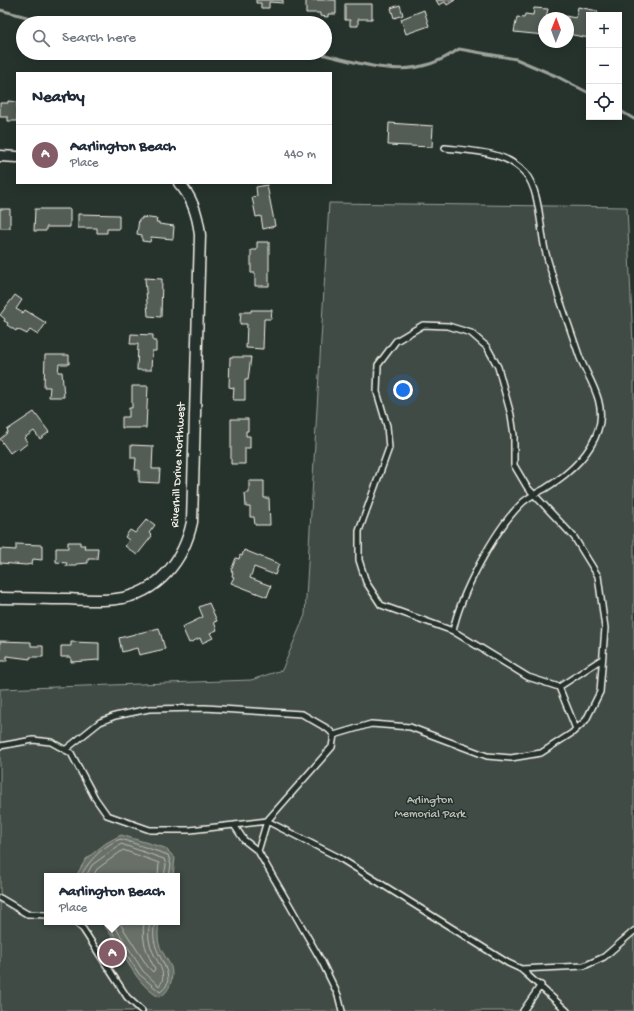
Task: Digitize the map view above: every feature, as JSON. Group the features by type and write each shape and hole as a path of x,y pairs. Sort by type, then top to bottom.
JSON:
{"street":[{"path":"0,156 16,157"},
{"name":"Riverhill Drive Northwest","path":"0,598 104,600 130,596 152,586 168,573 179,558 188,540 192,522 200,235 196,210 190,198 180,184"}],"lane":[{"path":"445,148 498,156 513,163 526,173 532,186 545,250 559,296 581,359 593,384 600,404 600,422 598,432 575,466 559,480 521,504 497,533 457,612 453,631"},
{"path":"334,735 371,724 410,727 487,756 512,758 541,753 576,729 586,720 600,692 605,628 598,576 574,538 527,487 514,465 514,435 511,415 498,367 487,347 471,333 448,326 423,325 396,340 378,365 377,392 387,426 389,448 359,531 359,560 366,582 381,605 453,631 528,677 559,687"},
{"path":"559,687 602,659"},
{"path":"559,687 576,729"},
{"path":"65,750 100,722 115,716 149,709 205,708 302,714 328,729 334,735"},
{"path":"258,851 267,821 332,748 334,735"},
{"path":"0,746 33,740 51,742 71,753 96,798 108,815 150,830 190,830 267,821 338,857 508,963 521,969 541,985 567,1011"},
{"path":"234,825 244,840 258,851 322,962 338,995 342,1011"},
{"path":"0,898 27,914 44,916"},
{"path":"79,925 83,928 127,997 142,1011"},
{"path":"521,969 584,966 604,956 634,931"},
{"path":"523,1011 541,985"}],"green space":[{"name":"Arlington Memorial Park","path":"329,203 627,207 634,367 634,1011 0,1011 0,689 251,680 282,670 305,615"}],"water":[{"path":"121,835 165,848 175,858 173,873 78,873 86,859 106,843"},
{"path":"103,925 159,925 159,944 170,964 172,971 170,984 163,995 159,997 141,982"}],"building":[{"path":"256,0 283,0 283,3 269,2 269,8 261,8 261,3 256,3"},
{"path":"306,0 336,0 336,14 320,16 320,13 306,13"},
{"path":"436,0 455,0 447,5 445,2 439,5"},
{"path":"345,4 372,4 372,19 358,19 358,26 350,26 350,20 345,20"},
{"path":"400,5 403,15 394,18 391,8"},
{"path":"578,7 598,11 586,12 586,37 574,35 574,18 576,18"},
{"path":"534,8 548,9 547,12 538,12 538,34 514,32 517,17 524,18 525,14 533,15"},
{"path":"424,10 429,26 406,34 401,19"},
{"path":"8,101 16,102 16,121 8,121 8,117 0,117 0,103 8,103"},
{"path":"389,123 433,126 432,147 388,145"},
{"path":"267,185 275,226 263,229 261,216 256,217 252,197 257,196 256,187"},
{"path":"0,209 10,209 10,228 0,228"},
{"path":"35,209 70,209 70,227 46,227 46,231 34,231"},
{"path":"78,214 119,215 119,229 107,229 107,233 97,233 97,228 78,228"},
{"path":"142,217 157,219 156,222 159,222 159,224 174,226 173,239 151,237 150,242 142,241 142,235 137,234 139,219 142,219"},
{"path":"257,242 269,242 269,286 255,286 255,273 251,273 251,250 257,250"},
{"path":"145,278 162,279 161,317 148,316"},
{"path":"15,295 22,300 16,309 23,313 25,310 46,323 38,335 30,330 27,334 17,329 16,331 7,325 8,323 4,321 5,319 0,315"},
{"path":"251,310 272,310 271,319 264,319 263,349 246,348 247,324 240,324 241,312 251,312"},
{"path":"131,334 153,335 153,341 156,341 156,351 152,351 151,370 137,370 138,344 130,344"},
{"path":"45,355 69,355 69,364 59,364 58,372 62,372 64,397 49,397 50,387 44,387"},
{"path":"230,357 251,357 248,380 245,380 245,400 233,400 234,388 229,387"},
{"path":"132,386 148,386 146,428 122,428 122,417 129,417 129,408 132,408"},
{"path":"34,412 49,432 40,439 34,431 24,438 28,443 19,450 17,448 10,453 0,439 6,434 8,431 7,430"},
{"path":"231,419 248,419 248,431 246,431 246,436 250,436 250,448 245,448 245,464 231,464"},
{"path":"131,445 153,446 152,469 160,469 159,483 139,482 139,470 135,470 136,458 131,458"},
{"path":"249,481 264,481 264,498 269,498 270,525 255,525 254,517 250,517 250,507 246,507 245,493 249,493"},
{"path":"147,519 155,525 149,533 152,536 137,555 125,546 129,540 125,537 130,530 135,533"},
{"path":"68,542 80,542 80,545 85,545 84,548 98,548 97,559 88,559 88,563 76,564 76,566 66,566 67,563 56,562 56,548 68,548"},
{"path":"16,544 42,545 42,560 33,559 32,564 26,565 0,563 0,549 16,550"},
{"path":"244,550 279,564 275,575 254,567 250,578 271,586 267,597 231,583 234,577 232,576 233,572 231,571 236,558 239,559 240,555 242,556"},
{"path":"209,603 217,621 214,622 217,630 210,633 213,638 202,643 200,638 189,643 182,627 203,617 199,607"},
{"path":"159,628 165,649 139,655 137,648 122,652 119,638"},
{"path":"0,641 31,642 31,646 43,646 43,657 30,657 30,659 7,656 7,661 0,661"},
{"path":"71,642 99,643 99,660 71,662 71,657 61,657 61,646 71,646"}],"waterway":[{"path":"0,10 23,16"},
{"path":"332,57 372,66 406,69 423,66 441,60 459,49 516,59 556,76 586,91"},
{"path":"622,112 634,119"}],"place":[{"name":"Aarlington Beach","path":"112,953"}]}
